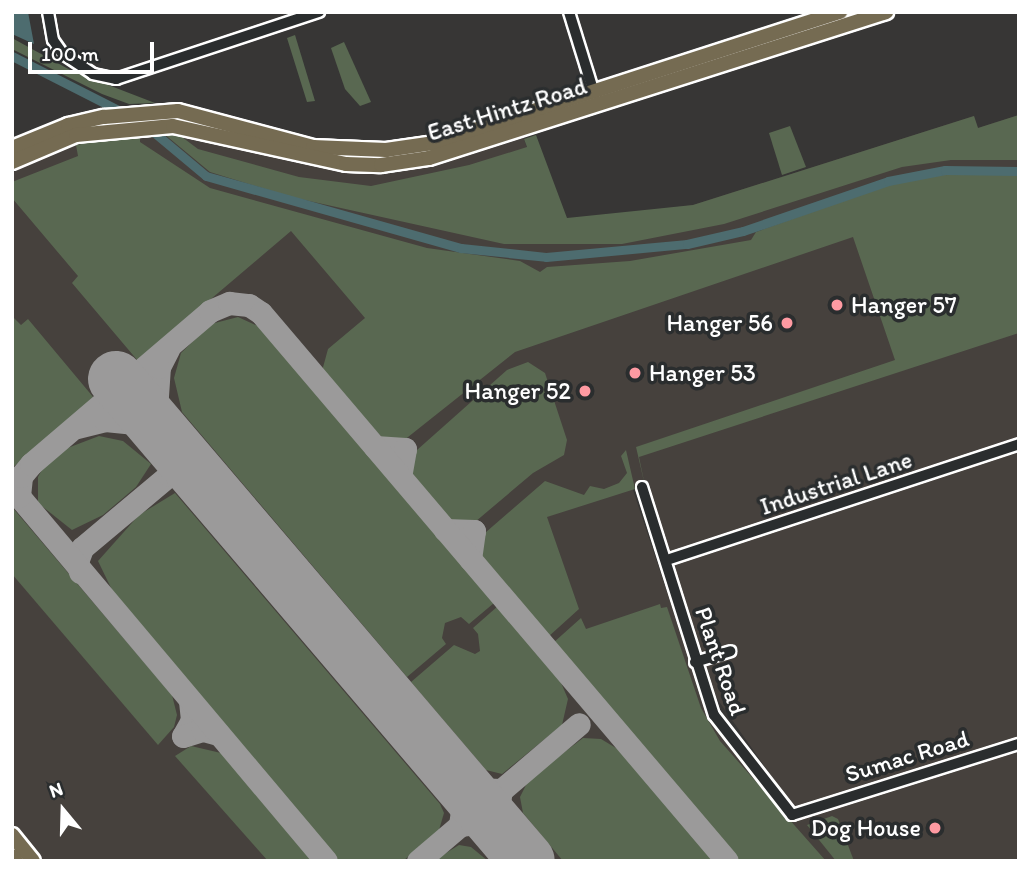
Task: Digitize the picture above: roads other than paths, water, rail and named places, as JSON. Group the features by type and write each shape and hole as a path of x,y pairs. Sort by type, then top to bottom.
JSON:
{"main road":[{"name":"East Hintz Road","path":"12,148 68,125 102,123 177,111 313,147 386,150 434,143 840,12"},
{"name":"East Hintz Road","path":"12,162 39,147 102,123 173,126 346,164 381,165 429,158 886,12"},
{"path":"12,835 33,861"},
{"path":"12,856 16,861"}],"street":[{"path":"48,12 53,40 62,53 93,74 116,79 319,12"},
{"path":"569,12 594,93"},
{"name":"Industrial Lane","path":"667,560 1019,444"},
{"name":"Plant Road","path":"642,487 667,560 695,662 726,736 792,815 808,809"},
{"path":"695,662 730,651"},
{"name":"Sumac Road","path":"808,809 1019,744"}],"water":[{"path":"12,12 28,12 34,44 12,34"}],"waterway":[{"path":"12,56 126,114"},
{"path":"150,129 206,176 461,248 546,257 687,244 743,231 888,181 945,170 1019,171"}],"place":[{"name":"Hanger 57","path":"837,305"},
{"name":"Hanger 56","path":"787,323"},
{"name":"Hanger 53","path":"635,373"},
{"name":"Hanger 52","path":"585,391"},
{"name":"Dog House","path":"935,828"}]}
